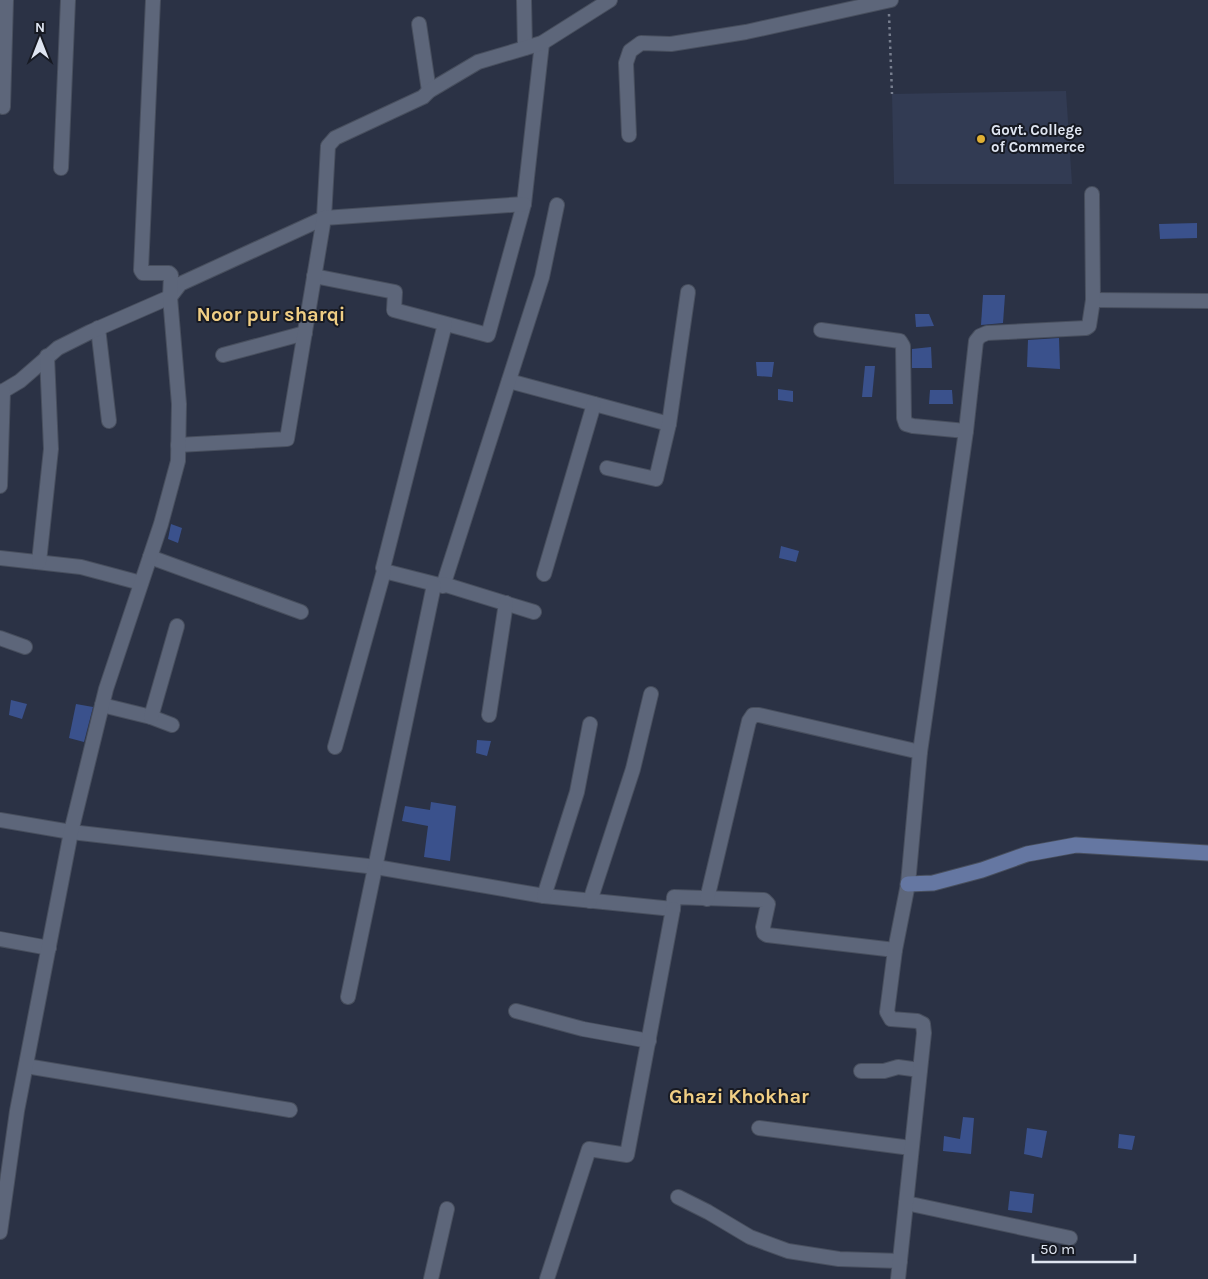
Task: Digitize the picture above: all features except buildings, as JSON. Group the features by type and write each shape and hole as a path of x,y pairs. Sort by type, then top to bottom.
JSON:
{"street":[{"path":"3,107 6,0"},
{"path":"61,168 68,0"},
{"path":"0,1232 17,1111 71,832 102,704 161,524 178,460 179,404 170,297 170,273 143,273 141,270 153,0"},
{"path":"524,0 525,48"},
{"path":"178,445 287,439 324,218 328,146 331,141 423,97 429,91 478,62 542,43 610,0"},
{"path":"628,135 626,62 630,51 641,43 671,44 746,32 890,0"},
{"path":"419,24 429,91"},
{"path":"314,276 396,292 394,310 488,335 524,204 542,43"},
{"path":"898,1279 920,1070 923,1024 890,1018 887,1012 895,950 908,884 920,752 966,431 976,341 980,336 987,333 1086,328 1090,323 1093,300 1092,194"},
{"path":"0,486 1,392 20,381 58,348 98,328 170,297 180,284 324,218 524,204"},
{"path":"348,997 439,585 509,381 542,277 557,205"},
{"path":"607,468 656,479 669,424 688,292"},
{"path":"1093,300 1208,301"},
{"path":"336,747 384,571 383,568 445,324"},
{"path":"98,328 109,421"},
{"path":"821,330 900,341 903,346 904,418 906,424 966,431"},
{"path":"223,355 305,333"},
{"path":"39,562 51,449 47,356"},
{"path":"509,381 669,424"},
{"path":"544,574 594,404"},
{"path":"150,557 301,612"},
{"path":"0,558 81,567 141,583"},
{"path":"384,571 534,612"},
{"path":"489,715 506,603"},
{"path":"151,717 176,626"},
{"path":"0,638 25,647"},
{"path":"590,901 633,769 651,694"},
{"path":"102,704 151,717 172,725"},
{"path":"707,899 752,715 759,715 920,752"},
{"path":"544,896 577,792 590,724"},
{"path":"0,820 71,832 376,867 544,896 673,909"},
{"path":"908,884 933,883 982,870 1027,854 1076,845 1208,853"},
{"path":"547,1279 589,1149 627,1155 674,897 767,902 763,927 767,935 895,950"},
{"path":"0,939 48,948"},
{"path":"516,1011 583,1029 649,1041"},
{"path":"26,1066 290,1110"},
{"path":"861,1071 884,1071 898,1068 920,1070"},
{"path":"759,1128 912,1148"},
{"path":"678,1197 750,1237 788,1251 839,1259 900,1261"},
{"path":"906,1203 1070,1238"},
{"path":"430,1279 447,1209"}],"path":[{"path":"890,0 892,94"}],"shaded area":[{"name":"Govt. College of Commerce","path":"1066,91 1072,184 894,184 892,94"}],"place":[{"name":"Govt. College of Commerce","path":"981,139"}],"district":[{"name":"Noor pur sharqi","path":"271,314"},
{"name":"Ghazi Khokhar","path":"739,1096"}]}
